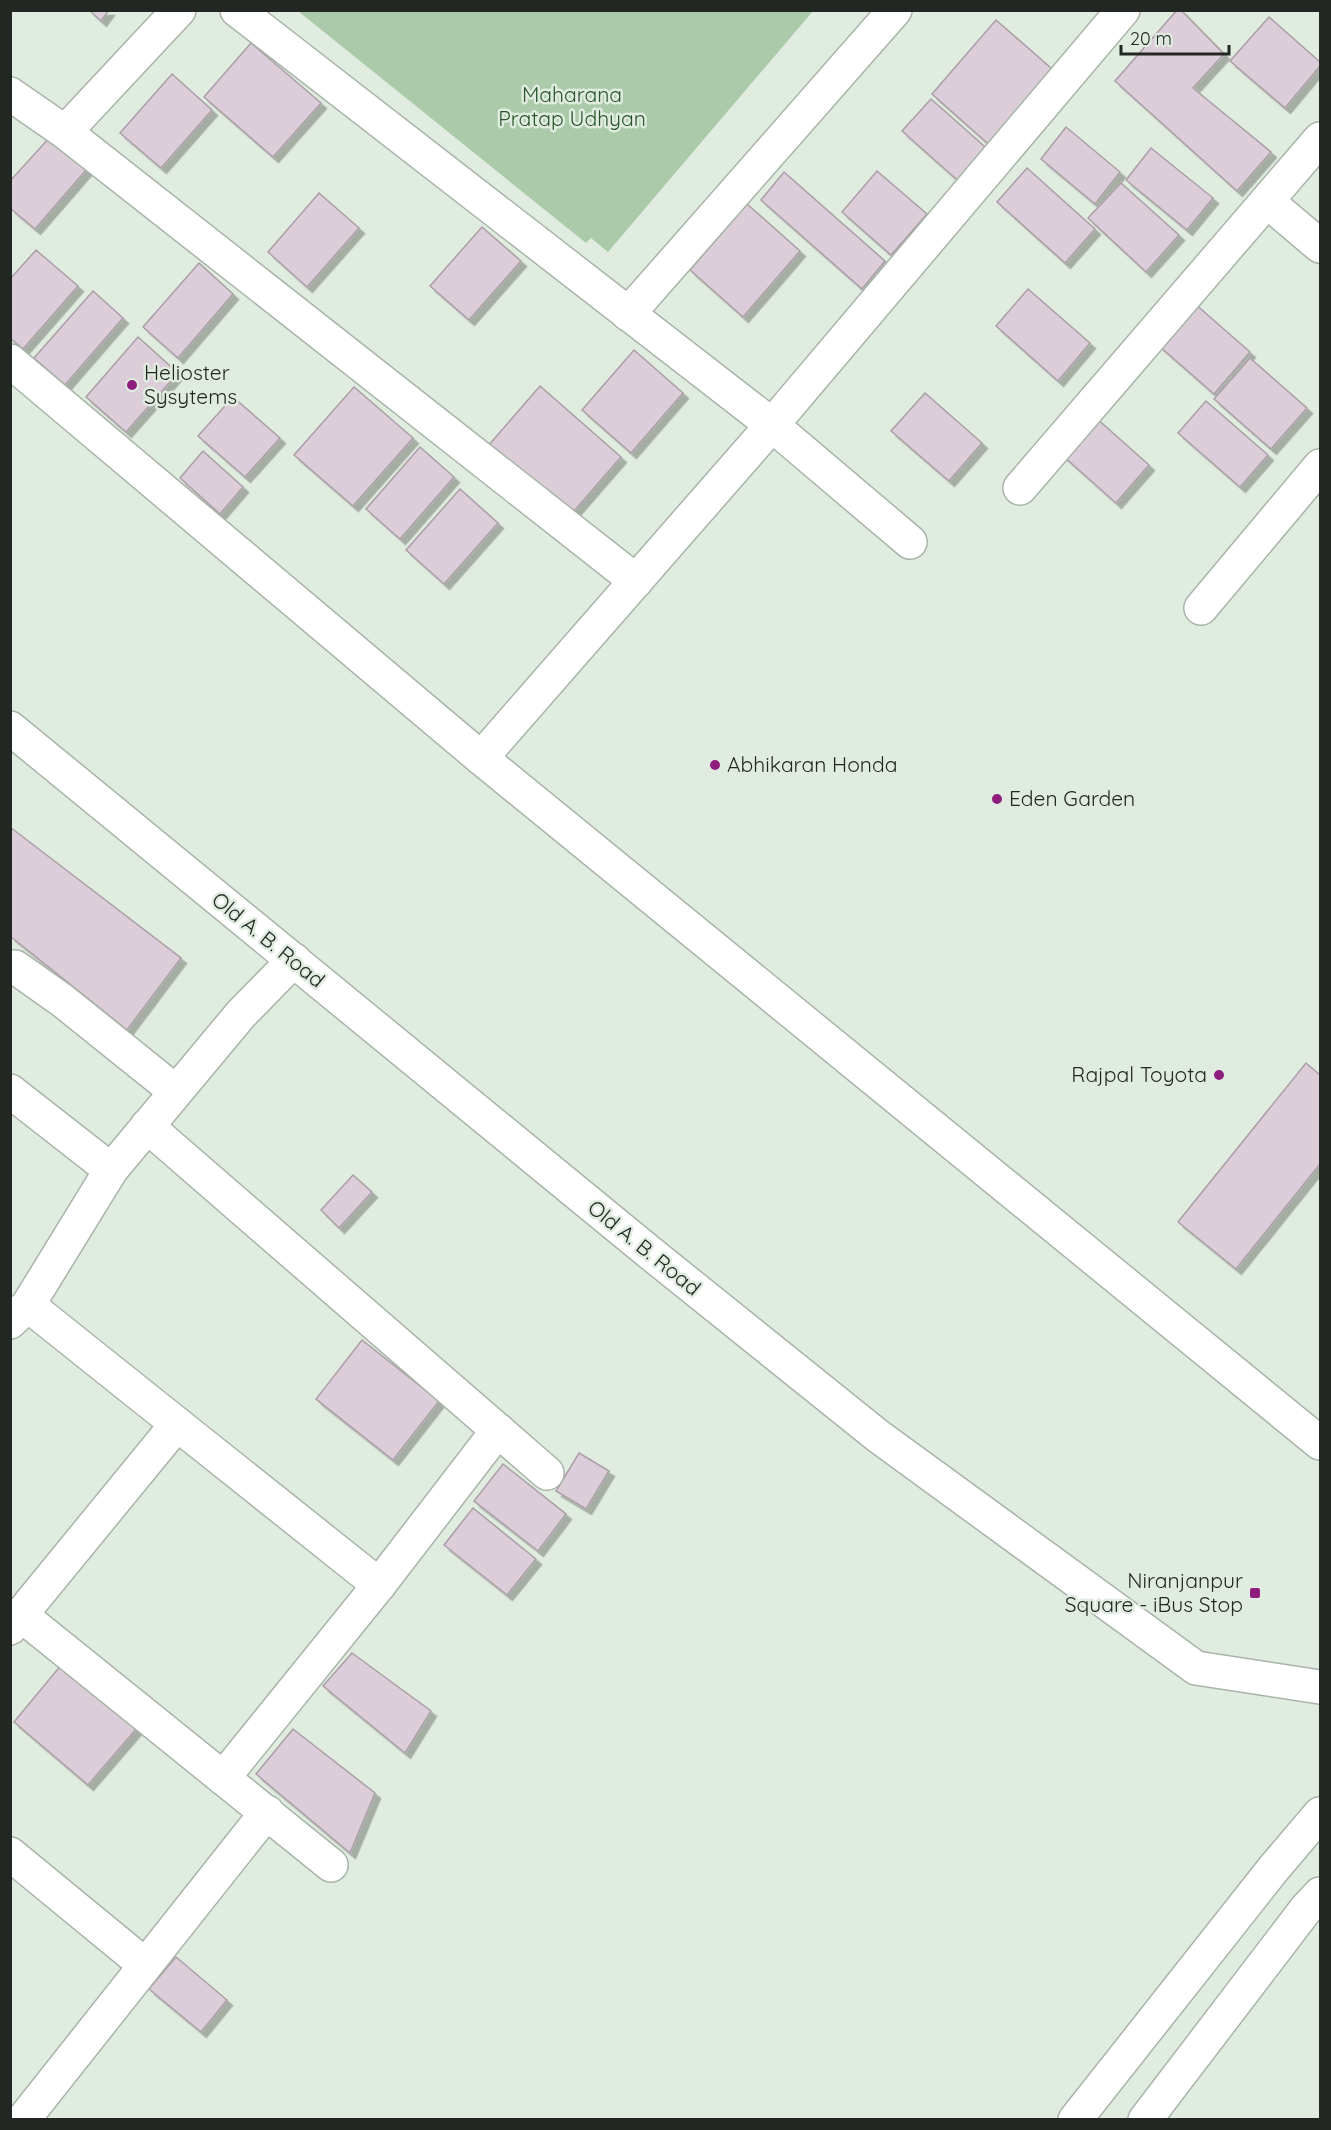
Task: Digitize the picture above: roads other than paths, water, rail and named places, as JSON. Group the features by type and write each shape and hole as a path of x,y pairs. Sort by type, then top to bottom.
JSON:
{"street":[{"path":"65,132 179,10"},
{"path":"237,10 772,425 909,542"},
{"path":"628,314 895,10"},
{"path":"481,758 772,425 1123,10"},
{"path":"10,94 65,132 636,581"},
{"path":"1020,488 1320,139"},
{"path":"1267,201 1320,246"},
{"path":"10,361 481,758 1320,1443"},
{"path":"1201,608 1320,466"},
{"name":"Old A. B. Road","path":"10,728 649,1252 878,1436 1196,1668 1320,1687"},
{"path":"294,960 241,1014 111,1170 19,1313 177,1424 379,1585"},
{"path":"10,968 15,968 63,1001 175,1091"},
{"path":"10,1091 111,1170"},
{"path":"147,1126 547,1473"},
{"path":"177,1424 16,1621 267,1812 331,1865"},
{"path":"223,1778 379,1585 498,1430"},
{"path":"23,2120 267,1812"},
{"path":"1075,2120 1274,1868 1320,1814"},
{"path":"10,1854 145,1965"},
{"path":"1145,2120 1299,1918 1320,1894"}],"place":[{"name":"Helioster Sysytems","path":"132,385"},
{"name":"Abhikaran Honda","path":"715,765"},
{"name":"Eden Garden","path":"997,799"},
{"name":"Rajpal Toyota","path":"1219,1075"},
{"name":"Niranjanpur Square - iBus Stop","path":"1255,1593"}],"park label":[{"name":"Maharana Pratap Udhyan","path":"572,107"}]}
